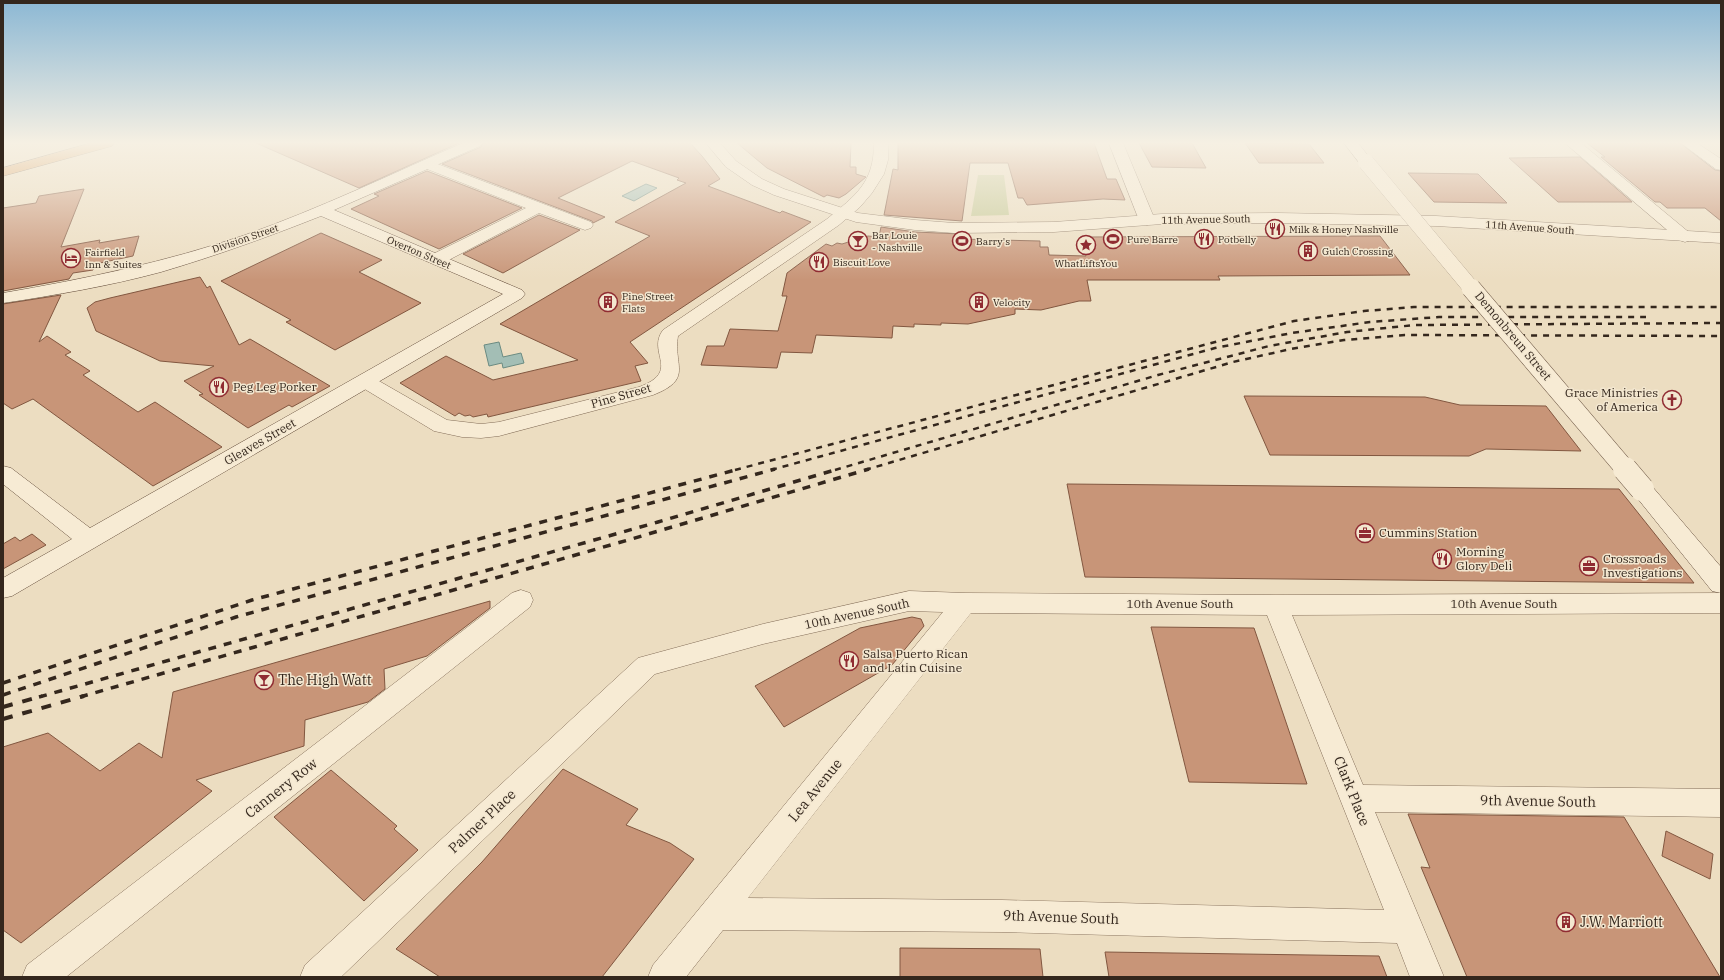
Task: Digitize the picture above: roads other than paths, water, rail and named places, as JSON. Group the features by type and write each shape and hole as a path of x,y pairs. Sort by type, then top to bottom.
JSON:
{"street":[{"name":"Division Street","path":"3,298 70,287 155,268 251,238 370,189"},
{"path":"491,189 585,225"},
{"name":"11th Avenue South","path":"772,189 856,217 884,222 954,228 1054,227 1147,220 1252,218 1436,221 1721,238"},
{"name":"Pine Street","path":"365,381 441,426 462,430 481,431 499,428 646,392 663,383 670,374 672,364 666,342 669,334 833,222 855,203 867,189"},
{"path":"1134,189 1147,220"},
{"name":"Demonbreun Street","path":"1388,189 1578,415 1642,488 1721,584"},
{"path":"1628,189 1685,237"},
{"path":"437,259 539,207"},
{"name":"Overton Street","path":"321,210 516,294"},
{"name":"Gleaves Street","path":"3,589 516,294"},
{"path":"3,473 89,540"},
{"name":"Cannery Row","path":"40,977 522,600"},
{"name":"10th Avenue South","path":"647,666 755,636 909,601 965,603 1276,605 1721,603"},
{"name":"Lea Avenue","path":"665,977 965,603"},
{"name":"Clark Place","path":"1276,605 1427,977"},
{"name":"Palmer Place","path":"317,977 647,666"},
{"name":"9th Avenue South","path":"1354,798 1721,804"},
{"name":"9th Avenue South","path":"715,914 1002,916 1407,927"}],"water":[{"path":"637,189 656,189 634,201 622,196"},
{"path":"499,342 503,357 521,353 524,363 503,368 502,363 489,366 484,345"}],"railway":[{"path":"735,470 1294,321 1364,311 1414,307 1721,307"},
{"path":"771,470 1215,348 1292,333 1370,322 1439,317 1646,317"},
{"path":"835,470 1158,375 1269,346 1347,332 1415,325 1721,323"},
{"path":"865,470 1233,362 1291,349 1344,340 1405,335 1721,336"},
{"path":"3,683 252,600 739,469"},
{"path":"3,695 236,617 775,469"},
{"path":"39,697 658,522 838,469"},
{"path":"80,697 628,540 869,469"},
{"path":"3,707 42,696"},
{"path":"3,719 84,696"}],"place":[{"name":"Milk & Honey Nashville","path":"1275,229"},
{"name":"Pure Barre","path":"1113,239"},
{"name":"Potbelly","path":"1204,239"},
{"name":"Bar Louie - Nashville","path":"858,241"},
{"name":"Barry's","path":"962,241"},
{"name":"WhatLiftsYou","path":"1086,245"},
{"name":"Gulch Crossing","path":"1308,251"},
{"name":"Fairfield Inn & Suites","path":"71,258"},
{"name":"Biscuit Love","path":"819,262"},
{"name":"Pine Street Flats","path":"608,302"},
{"name":"Velocity","path":"979,302"},
{"name":"Peg Leg Porker","path":"219,387"},
{"name":"Grace Ministries of America","path":"1672,400"},
{"name":"Cummins Station","path":"1365,533"},
{"name":"Morning Glory Deli","path":"1442,559"},
{"name":"Crossroads Investigations","path":"1589,566"},
{"name":"Salsa Puerto Rican and Latin Cuisine","path":"849,661"},
{"name":"The High Watt","path":"264,680"},
{"name":"J.W. Marriott","path":"1566,922"}]}
